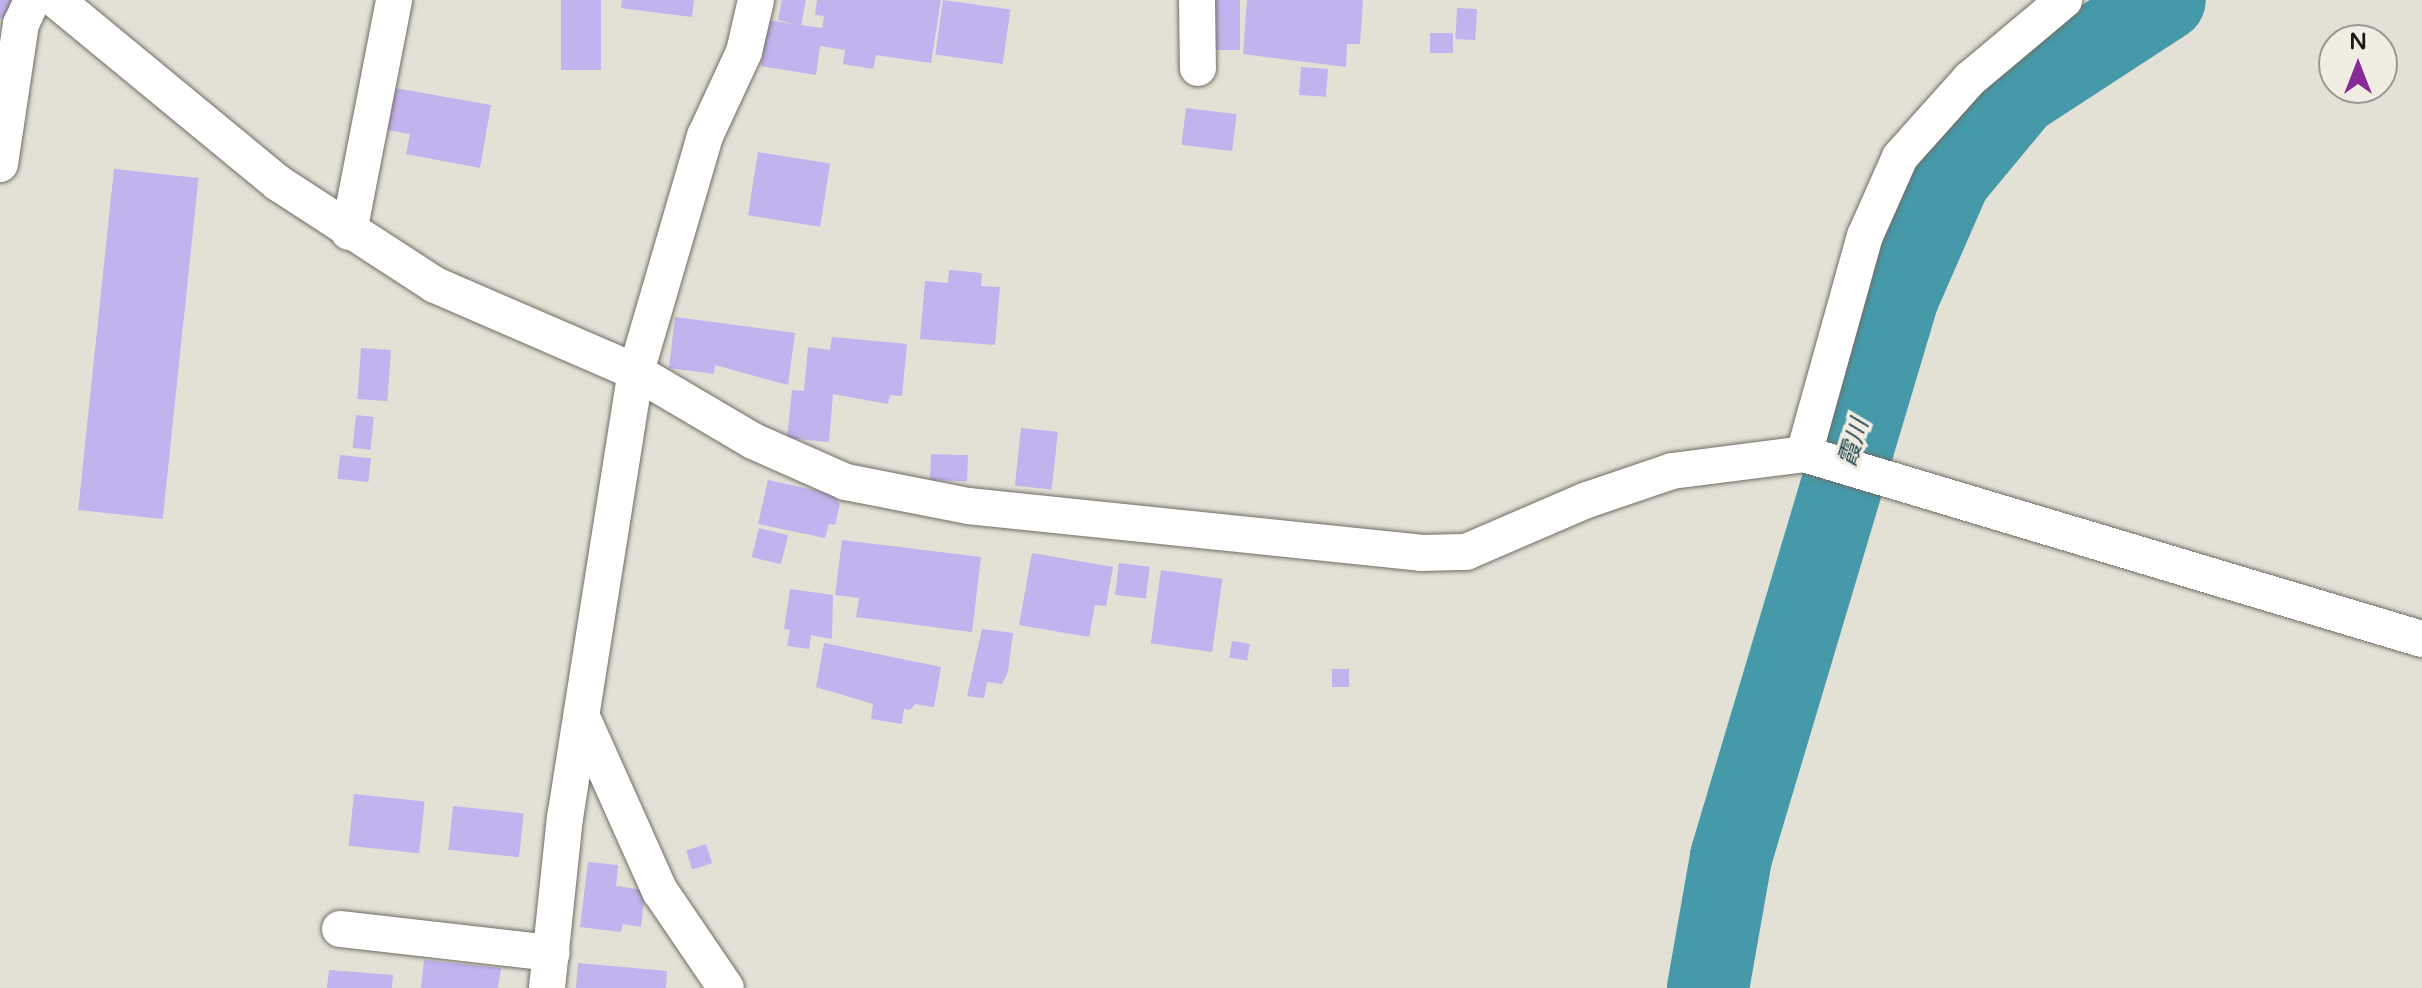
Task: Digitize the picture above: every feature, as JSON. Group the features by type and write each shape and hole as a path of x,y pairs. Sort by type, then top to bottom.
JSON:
{"street":[{"path":"0,164 21,24 32,0"},
{"path":"56,0 278,183 349,232 435,285 636,372 753,441 846,482 909,498 1421,553 1466,552 1587,500 1672,471 1814,455 2422,639"},
{"path":"349,232 394,0"},
{"path":"340,929 550,971 582,717 636,372 705,136 744,52 756,0"},
{"path":"1197,0 1198,68"},
{"path":"1814,455 1865,236 1900,157 1970,79 2064,0"},
{"path":"582,717 660,891 726,988"}],"building":[{"path":"0,0 15,0 11,20 0,18"},
{"path":"561,0 601,0 601,70 561,70"},
{"path":"622,0 694,0 692,17 621,8"},
{"path":"782,0 806,0 801,25 822,28 824,16 815,15 817,0 941,0 931,63 876,55 873,69 843,64 845,50 820,46 816,75 761,66 768,20 793,24 778,20"},
{"path":"943,0 1010,9 1003,64 935,54"},
{"path":"1213,0 1240,0 1240,50 1213,50"},
{"path":"1247,0 1363,0 1360,44 1347,44 1346,67 1243,54"},
{"path":"1457,8 1477,9 1475,40 1455,39"},
{"path":"1430,33 1453,33 1453,53 1430,53"},
{"path":"1301,67 1328,69 1326,97 1299,95"},
{"path":"395,88 491,105 480,168 406,154 410,134 387,130"},
{"path":"1186,108 1237,114 1232,151 1181,145"},
{"path":"758,152 830,163 820,227 748,215"},
{"path":"114,169 199,178 163,519 78,510"},
{"path":"949,270 982,273 981,286 1000,287 995,345 920,339 925,281 948,283"},
{"path":"675,317 795,333 788,385 715,365 714,374 669,368"},
{"path":"832,337 907,344 902,396 890,395 888,404 833,394 829,442 787,438 792,390 804,391 808,347 830,350"},
{"path":"361,348 391,350 387,401 357,399"},
{"path":"356,415 374,417 370,450 353,448"},
{"path":"1021,428 1058,432 1052,490 1015,486"},
{"path":"931,454 968,455 967,481 930,480"},
{"path":"340,455 371,458 368,482 337,479"},
{"path":"768,480 832,494 840,504 835,525 829,524 825,538 758,524"},
{"path":"759,528 788,535 781,564 752,557"},
{"path":"842,540 981,557 972,632 856,617 859,598 835,595"},
{"path":"1032,553 1113,567 1106,606 1095,605 1089,637 1019,625"},
{"path":"1119,563 1150,567 1146,599 1115,595"},
{"path":"1161,570 1222,579 1212,652 1151,643"},
{"path":"790,589 833,595 832,639 811,635 809,649 787,646 790,630 784,629"},
{"path":"982,629 1013,633 1008,672 1002,684 987,682 984,698 967,696"},
{"path":"1232,641 1250,644 1247,661 1229,658"},
{"path":"824,643 941,667 934,707 915,704 910,710 904,709 902,724 871,719 873,704 816,687"},
{"path":"1332,669 1349,669 1349,687 1332,687"},
{"path":"354,794 425,801 419,853 349,846"},
{"path":"453,806 524,813 519,857 448,850"},
{"path":"706,844 712,863 692,870 686,850"},
{"path":"588,862 618,865 616,886 645,890 641,927 623,924 621,932 580,927"},
{"path":"424,960 501,968 498,988 421,988"},
{"path":"578,963 667,971 666,988 576,988"},
{"path":"329,970 393,975 392,988 327,988"}],"waterway":[{"name":"霞川","path":"1708,988 1731,857 1898,297 1950,178 2019,95 2165,0"}]}
